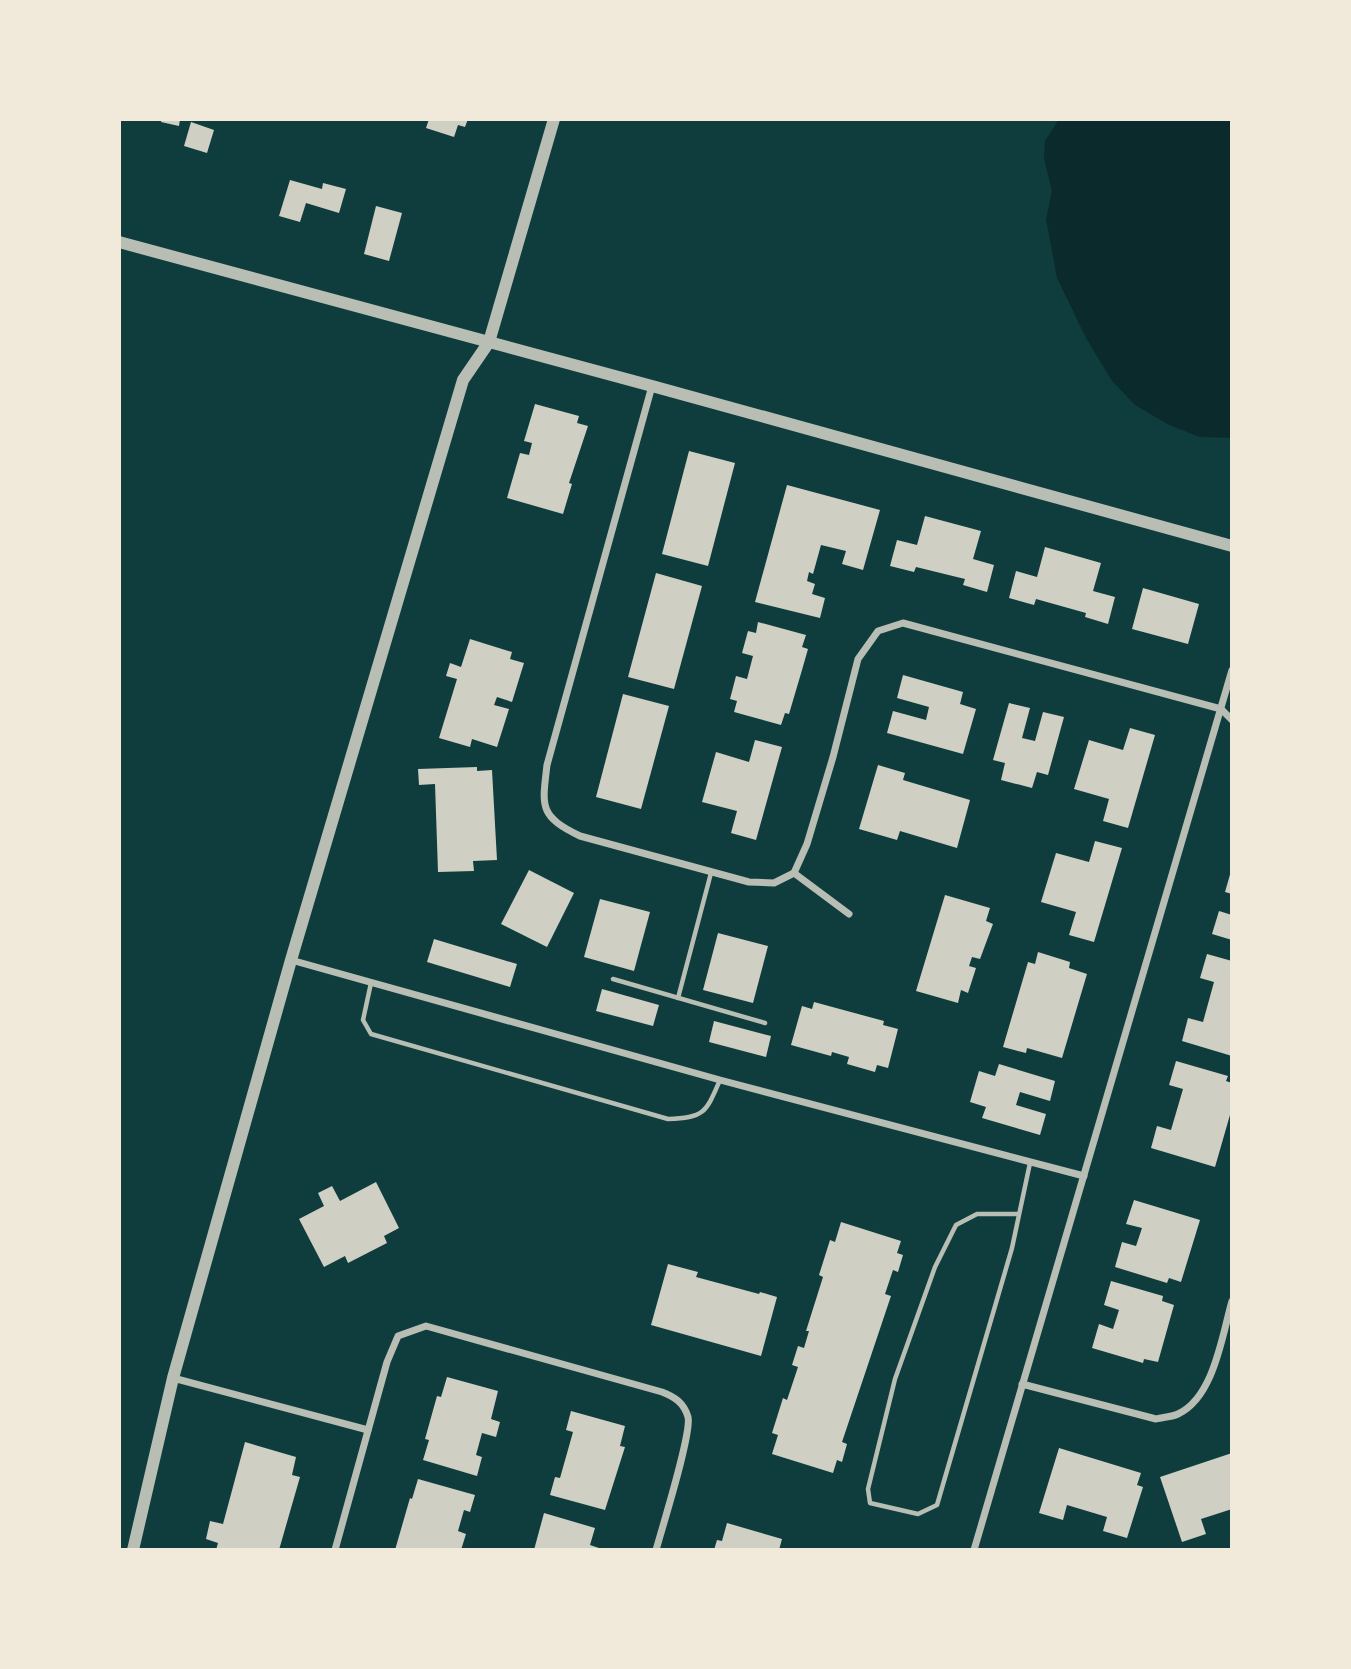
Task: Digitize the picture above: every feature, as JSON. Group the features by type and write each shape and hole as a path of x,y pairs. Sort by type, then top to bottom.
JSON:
{"street":[{"path":"133,1550 173,1378 291,960 463,380 489,342 554,119"},
{"path":"119,242 1232,546"},
{"path":"652,386 548,765 543,800 552,819 580,836 749,882 774,883 794,873 807,844 858,659 878,631 902,623 1221,709 1232,720"},
{"path":"974,1550 1232,670"},
{"path":"794,873 849,914"},
{"path":"291,960 720,1080 1084,1176"},
{"path":"1022,1384 1156,1419 1178,1414 1199,1398 1209,1380 1232,1301"},
{"path":"335,1550 387,1362 398,1336 426,1326 662,1392 678,1399 688,1419 685,1441 656,1550"},
{"path":"173,1378 368,1430"}],"lane":[{"path":"678,998 711,873"},
{"path":"613,979 765,1023"},
{"path":"372,983 363,1020 371,1034 668,1119 690,1118 707,1110 720,1080"},
{"path":"1018,1214 977,1214 956,1225 935,1267 895,1379 868,1489 870,1503 918,1514 937,1505 1012,1248 1030,1162"}],"water":[{"path":"1059,119 1232,119 1232,438 1200,437 1169,425 1135,405 1112,381 1086,338 1057,278 1046,219 1052,191 1044,159 1045,141"}],"building":[{"path":"162,119 180,119 179,126 161,122"},
{"path":"429,119 468,119 465,127 458,125 454,137 426,128"},
{"path":"191,122 214,130 207,153 184,146"},
{"path":"290,180 322,189 323,183 346,189 339,213 306,203 300,222 279,216"},
{"path":"376,206 402,213 389,261 364,254"},
{"path":"535,404 579,416 577,423 588,426 569,483 572,484 563,514 507,498 520,453 529,455 532,443 524,441"},
{"path":"689,451 735,463 708,566 662,554"},
{"path":"787,485 880,510 863,570 842,564 846,551 821,545 813,574 809,572 807,581 815,584 812,594 825,598 820,618 755,602"},
{"path":"925,516 981,531 973,559 994,565 987,592 963,585 965,579 916,567 914,572 890,566 897,540 917,545"},
{"path":"1045,547 1101,563 1093,591 1115,597 1108,624 1085,617 1086,613 1036,599 1034,605 1009,598 1016,571 1037,577"},
{"path":"656,573 702,586 674,689 628,677"},
{"path":"1143,588 1199,604 1188,644 1132,629"},
{"path":"758,622 806,635 802,647 808,649 789,714 785,713 781,725 734,712 737,701 730,699 736,676 747,679 753,656 742,653 748,631 756,633"},
{"path":"470,639 512,652 510,659 524,663 512,702 497,697 494,705 509,709 497,747 472,739 470,747 439,738 457,679 446,676 450,663 461,667"},
{"path":"903,675 963,692 960,704 976,709 963,754 887,733 893,711 926,720 929,707 897,698"},
{"path":"623,694 669,706 641,809 596,797"},
{"path":"1009,703 1030,708 1022,738 1035,741 1043,712 1064,717 1048,775 1037,772 1032,788 1001,780 1005,763 993,760"},
{"path":"1130,728 1155,735 1128,828 1103,821 1109,799 1074,789 1089,740 1123,750"},
{"path":"755,740 782,747 756,840 731,833 737,811 702,802 716,752 749,762"},
{"path":"878,765 905,773 903,780 970,800 957,848 900,831 897,840 859,829"},
{"path":"477,767 477,771 492,770 497,860 473,861 474,871 438,872 435,784 419,785 418,769"},
{"path":"1095,841 1122,848 1094,942 1069,935 1076,912 1041,902 1056,853 1089,862"},
{"path":"529,870 574,893 547,947 501,924"},
{"path":"1232,871 1232,894 1225,892"},
{"path":"945,895 990,908 986,921 993,924 980,959 972,957 969,966 976,968 968,993 961,990 958,1003 916,991"},
{"path":"600,899 650,912 634,971 584,957"},
{"path":"1219,911 1232,915 1232,940 1212,934"},
{"path":"718,933 768,946 753,1003 703,990"},
{"path":"434,939 517,964 510,987 427,962"},
{"path":"1038,952 1070,962 1069,968 1087,974 1062,1058 1027,1048 1026,1053 1003,1047 1028,962 1035,964"},
{"path":"1207,954 1232,961 1232,1056 1182,1041 1188,1018 1203,1022 1214,982 1200,978"},
{"path":"602,989 659,1005 653,1026 596,1011"},
{"path":"814,1002 884,1021 883,1025 898,1029 888,1068 877,1065 875,1072 847,1064 849,1057 832,1052 831,1056 791,1045 802,1006 812,1009"},
{"path":"714,1021 771,1036 766,1057 709,1042"},
{"path":"1176,1061 1228,1076 1226,1081 1232,1083 1232,1108 1215,1167 1151,1148 1157,1126 1171,1130 1183,1089 1169,1085"},
{"path":"999,1064 1055,1081 1050,1101 1020,1092 1016,1105 1046,1114 1040,1135 982,1118 986,1107 970,1102 979,1071 995,1076"},
{"path":"376,1182 399,1228 384,1236 387,1243 348,1263 345,1256 324,1267 299,1219 324,1206 318,1193 332,1186 340,1201"},
{"path":"1134,1200 1200,1220 1181,1282 1169,1278 1167,1283 1115,1267 1122,1242 1136,1246 1142,1228 1126,1224"},
{"path":"841,1222 901,1241 897,1253 903,1255 898,1272 893,1270 885,1294 891,1296 842,1442 847,1444 842,1462 837,1460 833,1473 772,1454 778,1435 772,1433 783,1398 787,1400 798,1367 792,1365 798,1346 804,1348 809,1331 806,1331 823,1277 819,1275 830,1240 835,1242"},
{"path":"668,1264 698,1272 696,1277 777,1297 761,1356 651,1325"},
{"path":"1111,1281 1163,1296 1162,1301 1174,1305 1158,1362 1144,1359 1143,1363 1092,1348 1099,1324 1113,1329 1119,1310 1104,1305"},
{"path":"447,1377 498,1391 491,1419 500,1422 496,1437 482,1433 476,1455 482,1457 477,1476 423,1460 429,1440 425,1439 437,1396 441,1397"},
{"path":"571,1411 625,1426 620,1446 625,1447 605,1510 550,1495 555,1477 560,1478 573,1432 566,1430"},
{"path":"245,1442 296,1457 292,1475 300,1477 279,1550 216,1550 218,1543 206,1539 210,1521 223,1524"},
{"path":"1059,1448 1141,1473 1137,1485 1143,1487 1127,1538 1103,1531 1107,1517 1067,1505 1063,1520 1039,1513"},
{"path":"1232,1453 1232,1509 1201,1519 1206,1534 1182,1542 1160,1477"},
{"path":"418,1479 475,1495 470,1512 464,1510 458,1531 466,1534 461,1550 395,1550"},
{"path":"544,1513 595,1528 590,1545 599,1550 534,1550"},
{"path":"727,1523 782,1539 779,1550 714,1550 717,1540 722,1541"}]}
